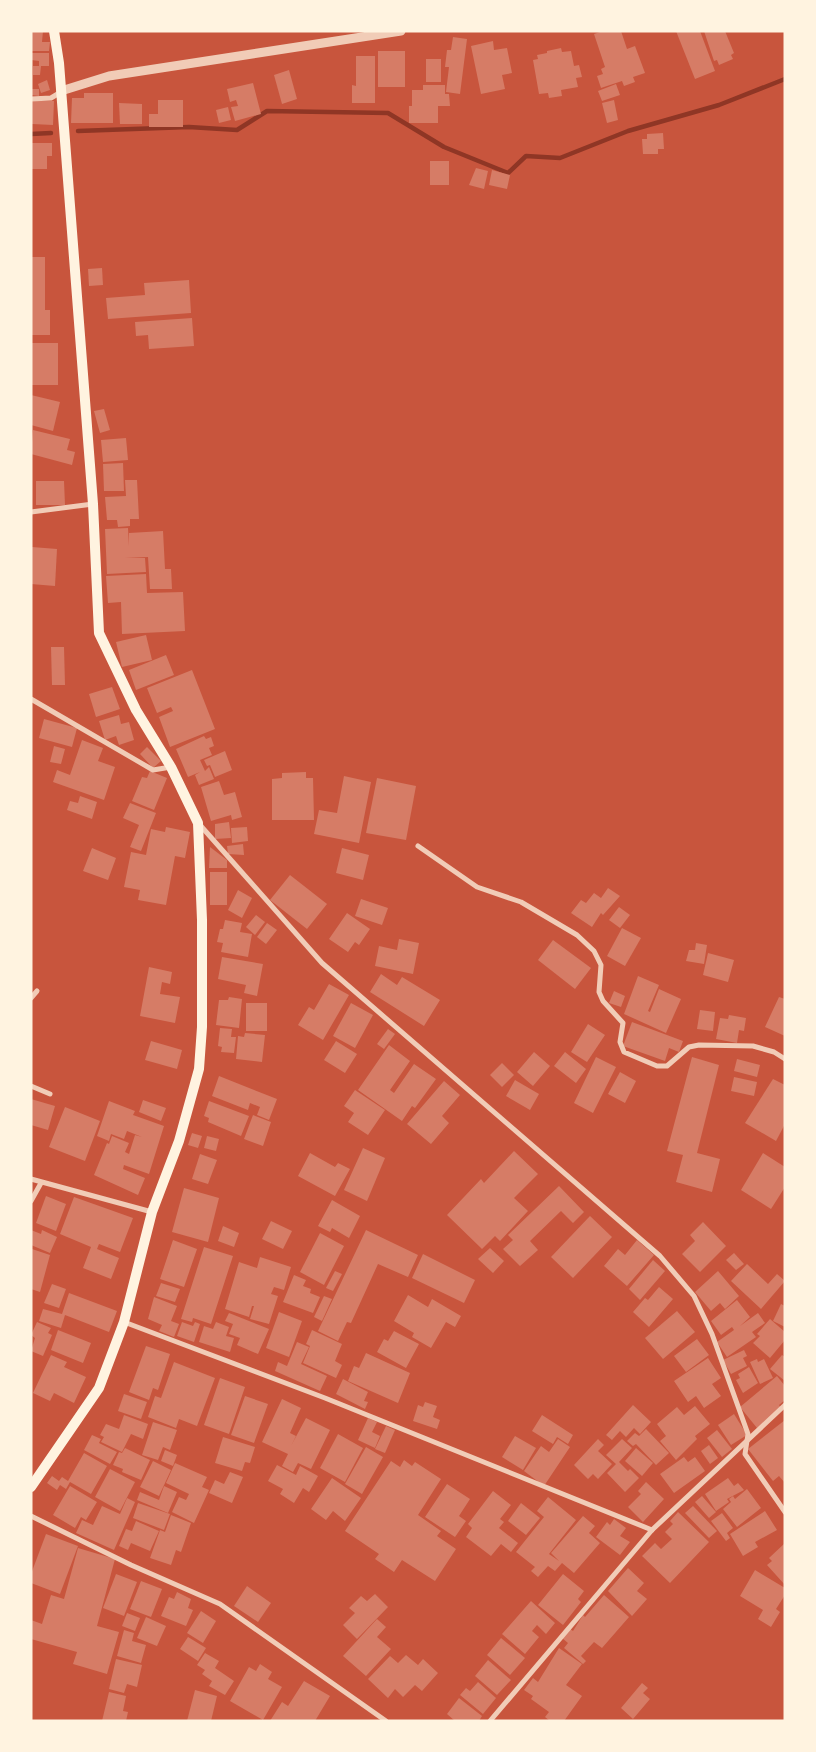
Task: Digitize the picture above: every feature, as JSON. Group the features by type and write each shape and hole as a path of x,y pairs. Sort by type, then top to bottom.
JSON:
{"main road":[{"path":"31,1487 99,1388 124,1322 152,1212 179,1141 198,1069 202,1027 202,920 198,823 171,767 136,710 99,633 93,504 61,91 54,31"}],"street":[{"path":"31,99 51,98 61,91 109,76 401,31"},
{"path":"31,512 93,504"},
{"path":"31,699 153,770 171,767"},
{"path":"198,823 322,963 660,1256 694,1296 712,1334 748,1434 745,1454 785,1512"},
{"path":"418,846 477,887 521,902 577,935 594,951 601,965 599,992 604,1001 623,1022 620,1042 624,1052 657,1066 667,1066 689,1047 700,1044 753,1046 774,1052 785,1059"},
{"path":"31,998 37,991"},
{"path":"31,1086 50,1094"},
{"path":"31,1179 152,1212"},
{"path":"31,1201 41,1183"},
{"path":"124,1322 326,1398 652,1530"},
{"path":"490,1721 652,1530 785,1405"},
{"path":"31,1516 131,1565 220,1604 386,1721"}],"building":[{"path":"31,31 43,31 42,42 50,42 49,51 31,51"},
{"path":"603,31 621,31 627,49 635,46 645,73 633,77 635,82 624,86 622,81 601,88 597,76 603,74 601,69 605,67 594,34"},
{"path":"676,31 700,31 715,71 695,79"},
{"path":"704,31 725,31 734,53 731,55 733,59 719,65 717,60 714,61"},
{"path":"453,37 467,39 460,94 446,92 449,67 445,67 447,50 451,50"},
{"path":"493,41 494,50 507,48 512,73 502,75 505,89 481,94 471,46"},
{"path":"561,48 562,52 571,51 574,66 579,65 582,77 576,78 578,87 561,90 562,96 549,98 548,93 539,94 533,60 538,59 537,55"},
{"path":"378,51 405,51 405,87 378,87"},
{"path":"31,53 49,53 49,66 41,66 40,75 33,75 33,66 39,66 39,61 31,60"},
{"path":"356,56 375,56 375,103 352,103 352,85 356,86"},
{"path":"426,59 441,59 441,82 426,82"},
{"path":"289,70 297,99 282,104 274,75"},
{"path":"47,80 50,90 41,93 38,84"},
{"path":"253,83 261,114 235,121 231,107 238,106 236,100 230,102 227,89"},
{"path":"616,84 620,95 602,101 598,91"},
{"path":"423,85 445,85 445,94 449,94 450,106 438,106 438,123 409,123 409,106 412,106 412,90 423,90"},
{"path":"31,89 39,89 39,96 31,95"},
{"path":"84,93 113,93 113,123 71,123 72,98 84,98"},
{"path":"158,100 183,100 183,127 149,127 149,114 158,114"},
{"path":"614,100 618,120 607,123 602,103"},
{"path":"32,101 54,101 53,125 32,124"},
{"path":"119,103 142,104 142,124 120,124"},
{"path":"228,107 231,120 219,123 216,110"},
{"path":"663,133 664,149 658,149 658,154 643,154 642,139 647,139 647,134"},
{"path":"31,143 52,143 52,156 47,156 47,169 31,169"},
{"path":"430,161 449,161 449,185 430,185"},
{"path":"476,168 488,171 484,189 469,185"},
{"path":"492,170 510,175 507,189 489,185"},
{"path":"31,257 45,257 45,310 50,310 50,335 31,335"},
{"path":"102,268 103,285 89,286 88,269"},
{"path":"189,280 191,313 108,319 106,298 145,295 144,283"},
{"path":"192,318 194,346 149,349 148,335 136,336 135,322"},
{"path":"31,343 58,343 58,385 31,385"},
{"path":"31,395 60,402 53,431 31,425"},
{"path":"104,409 110,430 100,433 94,411"},
{"path":"33,430 70,439 67,450 75,452 72,465 31,454"},
{"path":"126,438 128,460 103,462 101,440"},
{"path":"123,463 124,491 104,491 103,464"},
{"path":"125,480 137,480 139,519 130,519 130,526 118,527 117,520 107,520 105,497 126,496"},
{"path":"36,481 64,481 65,505 36,505"},
{"path":"128,528 129,546 129,533 163,531 165,569 171,569 172,589 150,589 148,557 125,558 145,558 146,572 107,574 105,529"},
{"path":"32,547 57,549 55,586 31,584"},
{"path":"146,574 147,593 183,592 185,631 122,634 121,602 108,603 106,576"},
{"path":"146,635 152,660 122,667 116,642"},
{"path":"51,647 64,647 65,685 52,685"},
{"path":"166,655 174,675 136,690 129,670"},
{"path":"192,670 215,729 170,747 159,717 173,711 171,707 157,713 147,688"},
{"path":"112,687 120,709 96,717 89,694"},
{"path":"119,715 121,724 129,722 134,740 119,745 116,736 105,740 99,721"},
{"path":"44,719 77,728 72,747 39,738"},
{"path":"204,736 206,739 211,737 214,746 209,748 212,755 200,760 205,771 209,767 214,779 199,785 195,775 200,772 188,777 176,749"},
{"path":"82,740 103,748 98,761 115,767 104,800 53,782 57,770 70,775"},
{"path":"54,746 65,749 61,764 50,762"},
{"path":"147,747 161,761 153,768 140,754"},
{"path":"225,751 232,770 215,777 210,765 207,766 204,760"},
{"path":"150,771 167,778 154,810 132,801 142,777 147,778"},
{"path":"306,772 306,778 313,778 314,820 272,820 272,779 282,778 282,773"},
{"path":"344,776 371,782 359,843 314,834 319,810 337,813"},
{"path":"377,778 416,786 406,840 366,833"},
{"path":"219,781 224,795 235,792 242,817 232,820 231,815 211,821 201,787"},
{"path":"80,796 97,802 92,819 67,810 70,801 78,803"},
{"path":"130,803 156,813 141,851 130,847 139,825 123,818"},
{"path":"229,822 231,838 215,839 215,824"},
{"path":"166,827 190,832 185,858 175,856 166,905 138,900 140,890 124,887 131,852 146,855 151,829 165,832"},
{"path":"247,827 248,841 232,843 231,828"},
{"path":"243,844 244,855 228,854 227,846"},
{"path":"210,847 227,860 227,868 209,868"},
{"path":"92,848 116,858 108,880 83,871"},
{"path":"342,848 369,855 363,880 336,873"},
{"path":"210,872 227,872 227,905 210,905"},
{"path":"290,875 327,904 307,929 270,900"},
{"path":"608,888 620,896 603,915 601,913 592,927 571,913 581,900 586,903 594,893 601,898"},
{"path":"238,890 252,898 242,918 228,910"},
{"path":"361,899 388,908 382,925 355,916"},
{"path":"619,907 630,915 620,928 609,920"},
{"path":"347,913 370,929 359,945 355,942 348,952 329,939"},
{"path":"256,915 265,922 255,935 246,927"},
{"path":"225,920 242,923 240,932 252,934 248,957 221,952 223,943 217,942 220,929 223,929"},
{"path":"267,923 277,930 266,944 257,937"},
{"path":"622,928 641,938 625,966 607,956"},
{"path":"399,939 419,943 413,974 375,966 379,946 397,950"},
{"path":"553,940 591,968 575,989 538,960"},
{"path":"696,943 707,945 704,964 686,961 689,950 695,950"},
{"path":"708,953 734,960 728,982 703,975"},
{"path":"222,957 263,964 257,996 244,993 246,985 218,979"},
{"path":"149,967 172,972 170,984 162,982 160,994 180,997 175,1023 140,1016"},
{"path":"381,974 397,985 402,977 440,1000 424,1026 370,992"},
{"path":"638,976 659,985 648,1011 650,1012 659,989 681,999 666,1033 624,1014"},
{"path":"329,984 349,995 323,1040 298,1025 309,1007 314,1010"},
{"path":"614,991 625,996 621,1007 609,1003"},
{"path":"229,997 242,999 239,1028 216,1025 219,1000 228,1000"},
{"path":"779,997 785,999 785,1036 765,1027"},
{"path":"246,1003 267,1003 267,1031 246,1031"},
{"path":"351,1003 373,1015 355,1048 333,1036"},
{"path":"700,1010 715,1012 713,1031 697,1029"},
{"path":"729,1015 746,1018 744,1031 739,1030 737,1043 716,1039 720,1018 728,1019"},
{"path":"632,1022 683,1041 679,1052 669,1048 665,1061 623,1046"},
{"path":"588,1024 605,1035 587,1062 571,1052"},
{"path":"220,1028 232,1029 231,1037 236,1037 234,1053 221,1052 222,1047 218,1046"},
{"path":"388,1029 395,1034 384,1049 377,1044"},
{"path":"245,1033 265,1035 262,1062 236,1059 238,1036 244,1037"},
{"path":"151,1041 182,1050 177,1069 145,1060"},
{"path":"336,1041 357,1054 345,1073 324,1060"},
{"path":"389,1045 410,1061 390,1090 394,1093 414,1064 436,1079 415,1108 412,1106 402,1121 358,1090"},
{"path":"534,1052 550,1066 533,1086 517,1072"},
{"path":"565,1052 586,1069 576,1083 554,1066"},
{"path":"596,1057 616,1067 593,1113 574,1103"},
{"path":"692,1057 719,1065 697,1153 720,1159 712,1192 676,1182 683,1155 667,1151"},
{"path":"737,1059 760,1065 757,1077 734,1071"},
{"path":"502,1063 514,1075 502,1087 490,1075"},
{"path":"620,1072 636,1081 625,1103 608,1094"},
{"path":"219,1076 277,1099 269,1120 257,1115 260,1107 250,1103 248,1110 212,1096"},
{"path":"734,1077 757,1082 754,1096 731,1091"},
{"path":"773,1079 785,1085 785,1124 776,1141 745,1123"},
{"path":"515,1080 539,1094 530,1110 506,1096"},
{"path":"444,1081 460,1095 442,1116 449,1123 431,1144 407,1124"},
{"path":"355,1090 385,1110 368,1135 348,1122 354,1113 344,1106"},
{"path":"31,1099 55,1106 48,1130 31,1125"},
{"path":"143,1100 166,1108 161,1121 139,1112"},
{"path":"109,1101 135,1111 133,1115 164,1126 149,1174 124,1165 123,1169 145,1178 138,1195 94,1175 107,1143 109,1144 112,1136 129,1143 125,1152 129,1154 135,1135 142,1137 127,1131 124,1139 111,1134 109,1141 97,1136"},
{"path":"209,1101 249,1116 241,1136 208,1122 209,1118 204,1116"},
{"path":"65,1107 100,1121 85,1161 49,1147"},
{"path":"253,1115 271,1122 263,1146 244,1139"},
{"path":"192,1133 202,1136 198,1148 188,1145"},
{"path":"207,1136 219,1139 216,1151 204,1148"},
{"path":"363,1148 385,1158 367,1201 344,1190"},
{"path":"514,1151 538,1174 514,1198 528,1211 500,1241 495,1236 482,1249 447,1215 481,1179 484,1183"},
{"path":"310,1153 335,1167 338,1163 350,1169 335,1196 298,1176"},
{"path":"763,1153 785,1167 785,1187 771,1209 741,1190"},
{"path":"200,1154 217,1160 208,1184 192,1179"},
{"path":"559,1186 584,1212 573,1223 561,1211 530,1241 538,1250 520,1266 503,1249 513,1240 508,1235"},
{"path":"184,1188 219,1198 208,1242 172,1232"},
{"path":"46,1196 66,1204 56,1231 36,1223"},
{"path":"74,1197 133,1218 120,1252 99,1244 97,1249 119,1258 111,1279 83,1268 91,1247 60,1234"},
{"path":"332,1200 360,1216 349,1238 332,1228 330,1232 318,1226"},
{"path":"590,1216 612,1237 573,1278 551,1257"},
{"path":"271,1221 292,1231 283,1249 262,1239"},
{"path":"703,1222 726,1246 700,1272 682,1254 695,1241 690,1235"},
{"path":"223,1226 239,1233 234,1247 218,1241"},
{"path":"31,1230 41,1234 42,1230 57,1237 50,1253 31,1245"},
{"path":"366,1230 418,1255 408,1277 378,1264 351,1323 347,1322 338,1341 318,1331"},
{"path":"320,1233 344,1246 324,1285 300,1272"},
{"path":"173,1240 197,1249 184,1287 160,1279"},
{"path":"637,1240 654,1255 627,1286 604,1266 618,1249 625,1255"},
{"path":"204,1247 233,1256 211,1324 193,1318 192,1322 181,1319"},
{"path":"490,1248 504,1261 493,1273 478,1259"},
{"path":"32,1249 50,1255 40,1292 31,1289"},
{"path":"734,1253 744,1264 736,1270 726,1260"},
{"path":"423,1254 475,1280 464,1303 412,1278"},
{"path":"260,1257 291,1267 284,1290 274,1287 271,1294 278,1296 269,1324 250,1319 254,1306 252,1306 249,1317 225,1309 239,1262 257,1268"},
{"path":"653,1260 665,1271 640,1300 629,1289"},
{"path":"747,1264 768,1284 777,1274 785,1281 761,1309 731,1281"},
{"path":"335,1271 342,1274 333,1291 326,1288"},
{"path":"718,1271 739,1296 725,1309 720,1303 711,1311 695,1292"},
{"path":"294,1275 306,1280 303,1286 311,1289 310,1293 320,1297 313,1313 283,1302"},
{"path":"161,1283 180,1289 175,1302 156,1296"},
{"path":"52,1284 66,1289 59,1308 44,1303"},
{"path":"659,1287 673,1299 649,1327 633,1312 645,1298 648,1300"},
{"path":"69,1293 117,1311 109,1332 65,1315 61,1328 39,1321 43,1309 62,1314"},
{"path":"408,1295 428,1307 432,1299 461,1316 455,1327 446,1322 431,1348 412,1337 414,1333 394,1321"},
{"path":"324,1296 332,1299 322,1321 314,1317"},
{"path":"154,1297 177,1306 171,1321 179,1324 174,1337 159,1331 162,1325 148,1319"},
{"path":"737,1300 750,1317 740,1326 758,1313 765,1323 752,1332 756,1337 727,1357 717,1342 734,1330 732,1327 721,1335 711,1321"},
{"path":"781,1304 785,1306 785,1327 773,1321"},
{"path":"677,1311 695,1332 663,1359 645,1338"},
{"path":"279,1312 302,1321 289,1357 266,1348"},
{"path":"229,1313 269,1329 258,1354 237,1345 240,1338 229,1334 233,1324 225,1321"},
{"path":"770,1319 785,1332 785,1340 770,1358 753,1343 760,1336 757,1334"},
{"path":"37,1322 51,1328 48,1333 52,1335 43,1356 31,1351 35,1338 31,1335"},
{"path":"182,1322 193,1326 195,1322 200,1324 194,1342 177,1336"},
{"path":"216,1322 229,1327 226,1336 234,1338 230,1352 199,1342 204,1326 213,1329"},
{"path":"58,1330 91,1343 83,1363 51,1350"},
{"path":"312,1330 342,1344 335,1361 342,1365 336,1378 303,1363 310,1346 306,1344"},
{"path":"394,1331 419,1344 406,1368 377,1352 384,1339 388,1341"},
{"path":"697,1339 709,1355 686,1372 674,1356"},
{"path":"297,1342 309,1347 301,1364 327,1376 320,1391 275,1371 278,1362 287,1366"},
{"path":"146,1346 170,1354 158,1390 153,1388 149,1400 129,1392"},
{"path":"744,1350 747,1356 743,1358 747,1366 731,1374 723,1360"},
{"path":"366,1353 410,1373 398,1403 348,1381 354,1366 359,1368"},
{"path":"51,1355 67,1362 64,1367 86,1377 74,1403 54,1393 50,1401 33,1393"},
{"path":"782,1355 785,1357 785,1381 770,1369"},
{"path":"708,1358 721,1378 712,1384 721,1396 704,1408 696,1396 688,1402 674,1381"},
{"path":"757,1359 758,1362 764,1359 773,1378 760,1384 750,1362"},
{"path":"174,1362 215,1378 197,1426 179,1419 176,1428 148,1417 155,1396 161,1398"},
{"path":"749,1367 758,1383 743,1393 736,1380 740,1378 738,1374"},
{"path":"777,1376 785,1386 785,1400 779,1405 781,1408 757,1428 740,1407"},
{"path":"220,1378 245,1387 229,1434 204,1425"},
{"path":"343,1379 368,1392 364,1401 368,1402 365,1409 336,1394"},
{"path":"124,1394 147,1402 141,1419 118,1411"},
{"path":"245,1396 268,1404 254,1443 231,1435"},
{"path":"282,1399 301,1408 290,1433 296,1436 291,1446 306,1418 330,1430 311,1469 298,1463 293,1472 282,1466 288,1454 262,1442"},
{"path":"425,1402 437,1406 433,1417 440,1420 437,1429 413,1421 418,1405 423,1407"},
{"path":"633,1405 651,1422 640,1434 634,1428 626,1437 620,1431 612,1440 606,1435"},
{"path":"695,1406 710,1424 695,1436 697,1439 676,1460 660,1441 666,1436 657,1424 677,1407 684,1415"},
{"path":"734,1414 747,1435 731,1445 718,1425"},
{"path":"124,1415 148,1424 143,1439 131,1434 122,1452 101,1442 104,1437 100,1435 106,1424 119,1429"},
{"path":"542,1415 573,1435 568,1444 557,1437 553,1444 532,1431"},
{"path":"368,1418 377,1422 372,1432 380,1436 375,1448 358,1440"},
{"path":"785,1420 785,1483 779,1476 773,1481 748,1449"},
{"path":"153,1422 177,1430 170,1450 163,1447 158,1460 142,1455"},
{"path":"386,1426 395,1430 385,1453 375,1449"},
{"path":"646,1429 669,1453 656,1465 636,1444 633,1446 627,1441 635,1433 639,1436"},
{"path":"717,1430 732,1449 722,1457 707,1438"},
{"path":"338,1434 363,1448 345,1482 320,1468"},
{"path":"92,1435 101,1439 99,1443 117,1452 110,1464 84,1450"},
{"path":"515,1436 536,1448 523,1470 502,1457"},
{"path":"223,1437 255,1447 250,1463 245,1462 242,1471 215,1463"},
{"path":"558,1439 570,1447 544,1486 524,1471 541,1446 549,1452"},
{"path":"598,1439 604,1445 598,1451 612,1464 598,1479 593,1474 588,1479 574,1465"},
{"path":"622,1439 632,1448 619,1462 639,1478 625,1492 607,1473 616,1464 606,1455"},
{"path":"709,1445 718,1458 710,1464 701,1451"},
{"path":"366,1447 383,1457 362,1494 345,1484"},
{"path":"125,1448 150,1460 141,1480 122,1472 123,1469 113,1465 119,1452 122,1453"},
{"path":"636,1448 653,1463 642,1476 625,1461"},
{"path":"165,1450 177,1455 173,1466 161,1461"},
{"path":"84,1453 107,1466 91,1494 70,1482 66,1489 60,1485 57,1490 47,1483 52,1476 59,1481 62,1477 68,1481"},
{"path":"684,1457 688,1462 695,1457 705,1471 674,1493 660,1474"},
{"path":"404,1460 412,1466 415,1462 441,1479 418,1515 441,1531 437,1536 456,1549 435,1581 402,1560 394,1572 375,1559 379,1554 345,1531 391,1461 400,1467"},
{"path":"153,1461 171,1470 159,1496 140,1487"},
{"path":"175,1463 207,1477 202,1487 209,1490 194,1523 172,1512 179,1497 186,1500 189,1494 166,1483"},
{"path":"277,1465 296,1475 300,1466 318,1476 309,1492 303,1488 294,1503 280,1494 283,1489 268,1481"},
{"path":"110,1469 135,1482 120,1511 95,1497"},
{"path":"230,1472 243,1477 232,1503 209,1493 215,1480 224,1484"},
{"path":"332,1478 361,1498 345,1521 333,1511 326,1520 311,1509"},
{"path":"728,1478 734,1486 738,1483 744,1490 727,1499 729,1502 716,1511 705,1494"},
{"path":"646,1482 664,1499 643,1522 628,1507 641,1494 638,1491"},
{"path":"447,1484 470,1499 459,1516 466,1521 455,1537 425,1517"},
{"path":"70,1486 97,1502 86,1520 81,1517 75,1528 53,1515"},
{"path":"164,1486 177,1492 168,1513 137,1500 140,1492 159,1500"},
{"path":"747,1489 761,1508 737,1527 723,1509 731,1502 729,1499 733,1496 735,1499"},
{"path":"493,1491 511,1505 500,1519 504,1522 499,1528 518,1543 511,1552 501,1544 491,1556 466,1537 472,1528 468,1524"},
{"path":"702,1496 716,1512 709,1518 695,1502"},
{"path":"548,1497 576,1520 549,1554 559,1561 551,1553 583,1516 595,1526 589,1533 600,1543 574,1573 562,1563 555,1571 548,1566 538,1577 531,1571 535,1567 516,1552 544,1517 537,1511"},
{"path":"127,1498 135,1502 114,1550 76,1533 82,1520 93,1525 102,1506 120,1514"},
{"path":"138,1503 170,1514 164,1530 133,1518"},
{"path":"521,1503 540,1518 526,1535 508,1521"},
{"path":"693,1506 717,1531 709,1538 685,1513"},
{"path":"765,1511 777,1530 755,1542 758,1547 743,1556 730,1534"},
{"path":"678,1512 709,1542 670,1583 642,1556 655,1543 661,1549 672,1539 665,1532 673,1524 670,1521"},
{"path":"722,1513 733,1528 727,1533 730,1538 726,1541 711,1521"},
{"path":"171,1515 191,1523 181,1552 176,1550 171,1565 150,1558 160,1530 165,1532"},
{"path":"614,1519 626,1528 620,1536 630,1542 620,1555 596,1537 607,1522 610,1525"},
{"path":"136,1521 159,1531 150,1551 131,1543 128,1550 119,1546 126,1529 132,1531"},
{"path":"46,1534 78,1546 60,1594 31,1583 31,1574"},
{"path":"785,1543 785,1585 767,1565 772,1561 769,1558"},
{"path":"78,1548 115,1559 97,1626 119,1632 107,1674 73,1664 77,1652 31,1639 31,1620 42,1624 51,1595 64,1599"},
{"path":"628,1568 644,1583 637,1591 647,1599 632,1616 608,1591"},
{"path":"755,1570 785,1588 785,1595 776,1609 780,1612 771,1627 758,1619 763,1610 740,1596"},
{"path":"116,1574 137,1582 124,1616 103,1608"},
{"path":"563,1574 584,1591 578,1599 581,1602 563,1625 538,1605"},
{"path":"141,1581 162,1589 151,1617 130,1609"},
{"path":"247,1586 271,1603 258,1622 234,1606"},
{"path":"177,1592 191,1599 188,1608 193,1610 186,1626 161,1616 169,1597 174,1599"},
{"path":"375,1594 388,1607 357,1639 343,1625 355,1613 349,1608 361,1596 367,1601"},
{"path":"604,1595 629,1617 602,1648 594,1642 581,1656 586,1661 583,1664 564,1648 568,1643 562,1638 570,1629 573,1631 583,1615 585,1617"},
{"path":"531,1601 555,1623 546,1634 537,1625 532,1631 539,1637 525,1654 502,1634"},
{"path":"201,1611 216,1621 203,1643 187,1633"},
{"path":"127,1613 140,1618 135,1631 122,1626"},
{"path":"146,1617 166,1626 157,1646 137,1638"},
{"path":"377,1619 386,1627 377,1637 391,1649 366,1676 343,1656"},
{"path":"124,1630 134,1633 132,1641 146,1645 141,1663 117,1656"},
{"path":"188,1637 206,1648 198,1661 180,1649"},
{"path":"501,1638 525,1658 510,1675 487,1655"},
{"path":"559,1648 582,1664 566,1685 582,1696 564,1721 550,1721 545,1717 549,1712 531,1699 533,1696 524,1690 533,1678 538,1682"},
{"path":"205,1653 219,1661 215,1668 234,1681 225,1695 209,1686 212,1681 202,1674 205,1670 197,1665"},
{"path":"406,1655 418,1665 423,1659 438,1673 422,1691 415,1685 403,1697 395,1689 388,1698 368,1679 390,1656 398,1663"},
{"path":"116,1659 142,1665 137,1687 127,1684 124,1693 109,1689"},
{"path":"488,1660 511,1680 497,1695 475,1676"},
{"path":"260,1664 272,1672 268,1679 282,1687 263,1720 230,1701 249,1667 256,1671"},
{"path":"304,1681 330,1696 315,1721 270,1721 282,1702 288,1706"},
{"path":"478,1682 496,1698 483,1714 460,1695 466,1688 470,1691"},
{"path":"642,1683 648,1688 643,1693 650,1699 633,1719 621,1708"},
{"path":"195,1690 217,1696 211,1721 187,1721"},
{"path":"109,1692 126,1696 123,1711 128,1712 126,1721 102,1721"},
{"path":"459,1698 482,1716 479,1721 455,1721 447,1714"}],"waterway":[{"path":"78,131 189,127 237,130 267,111 388,113 444,147 508,173 526,156 560,158 628,131 719,105 785,79"},
{"path":"31,134 51,133"}]}
